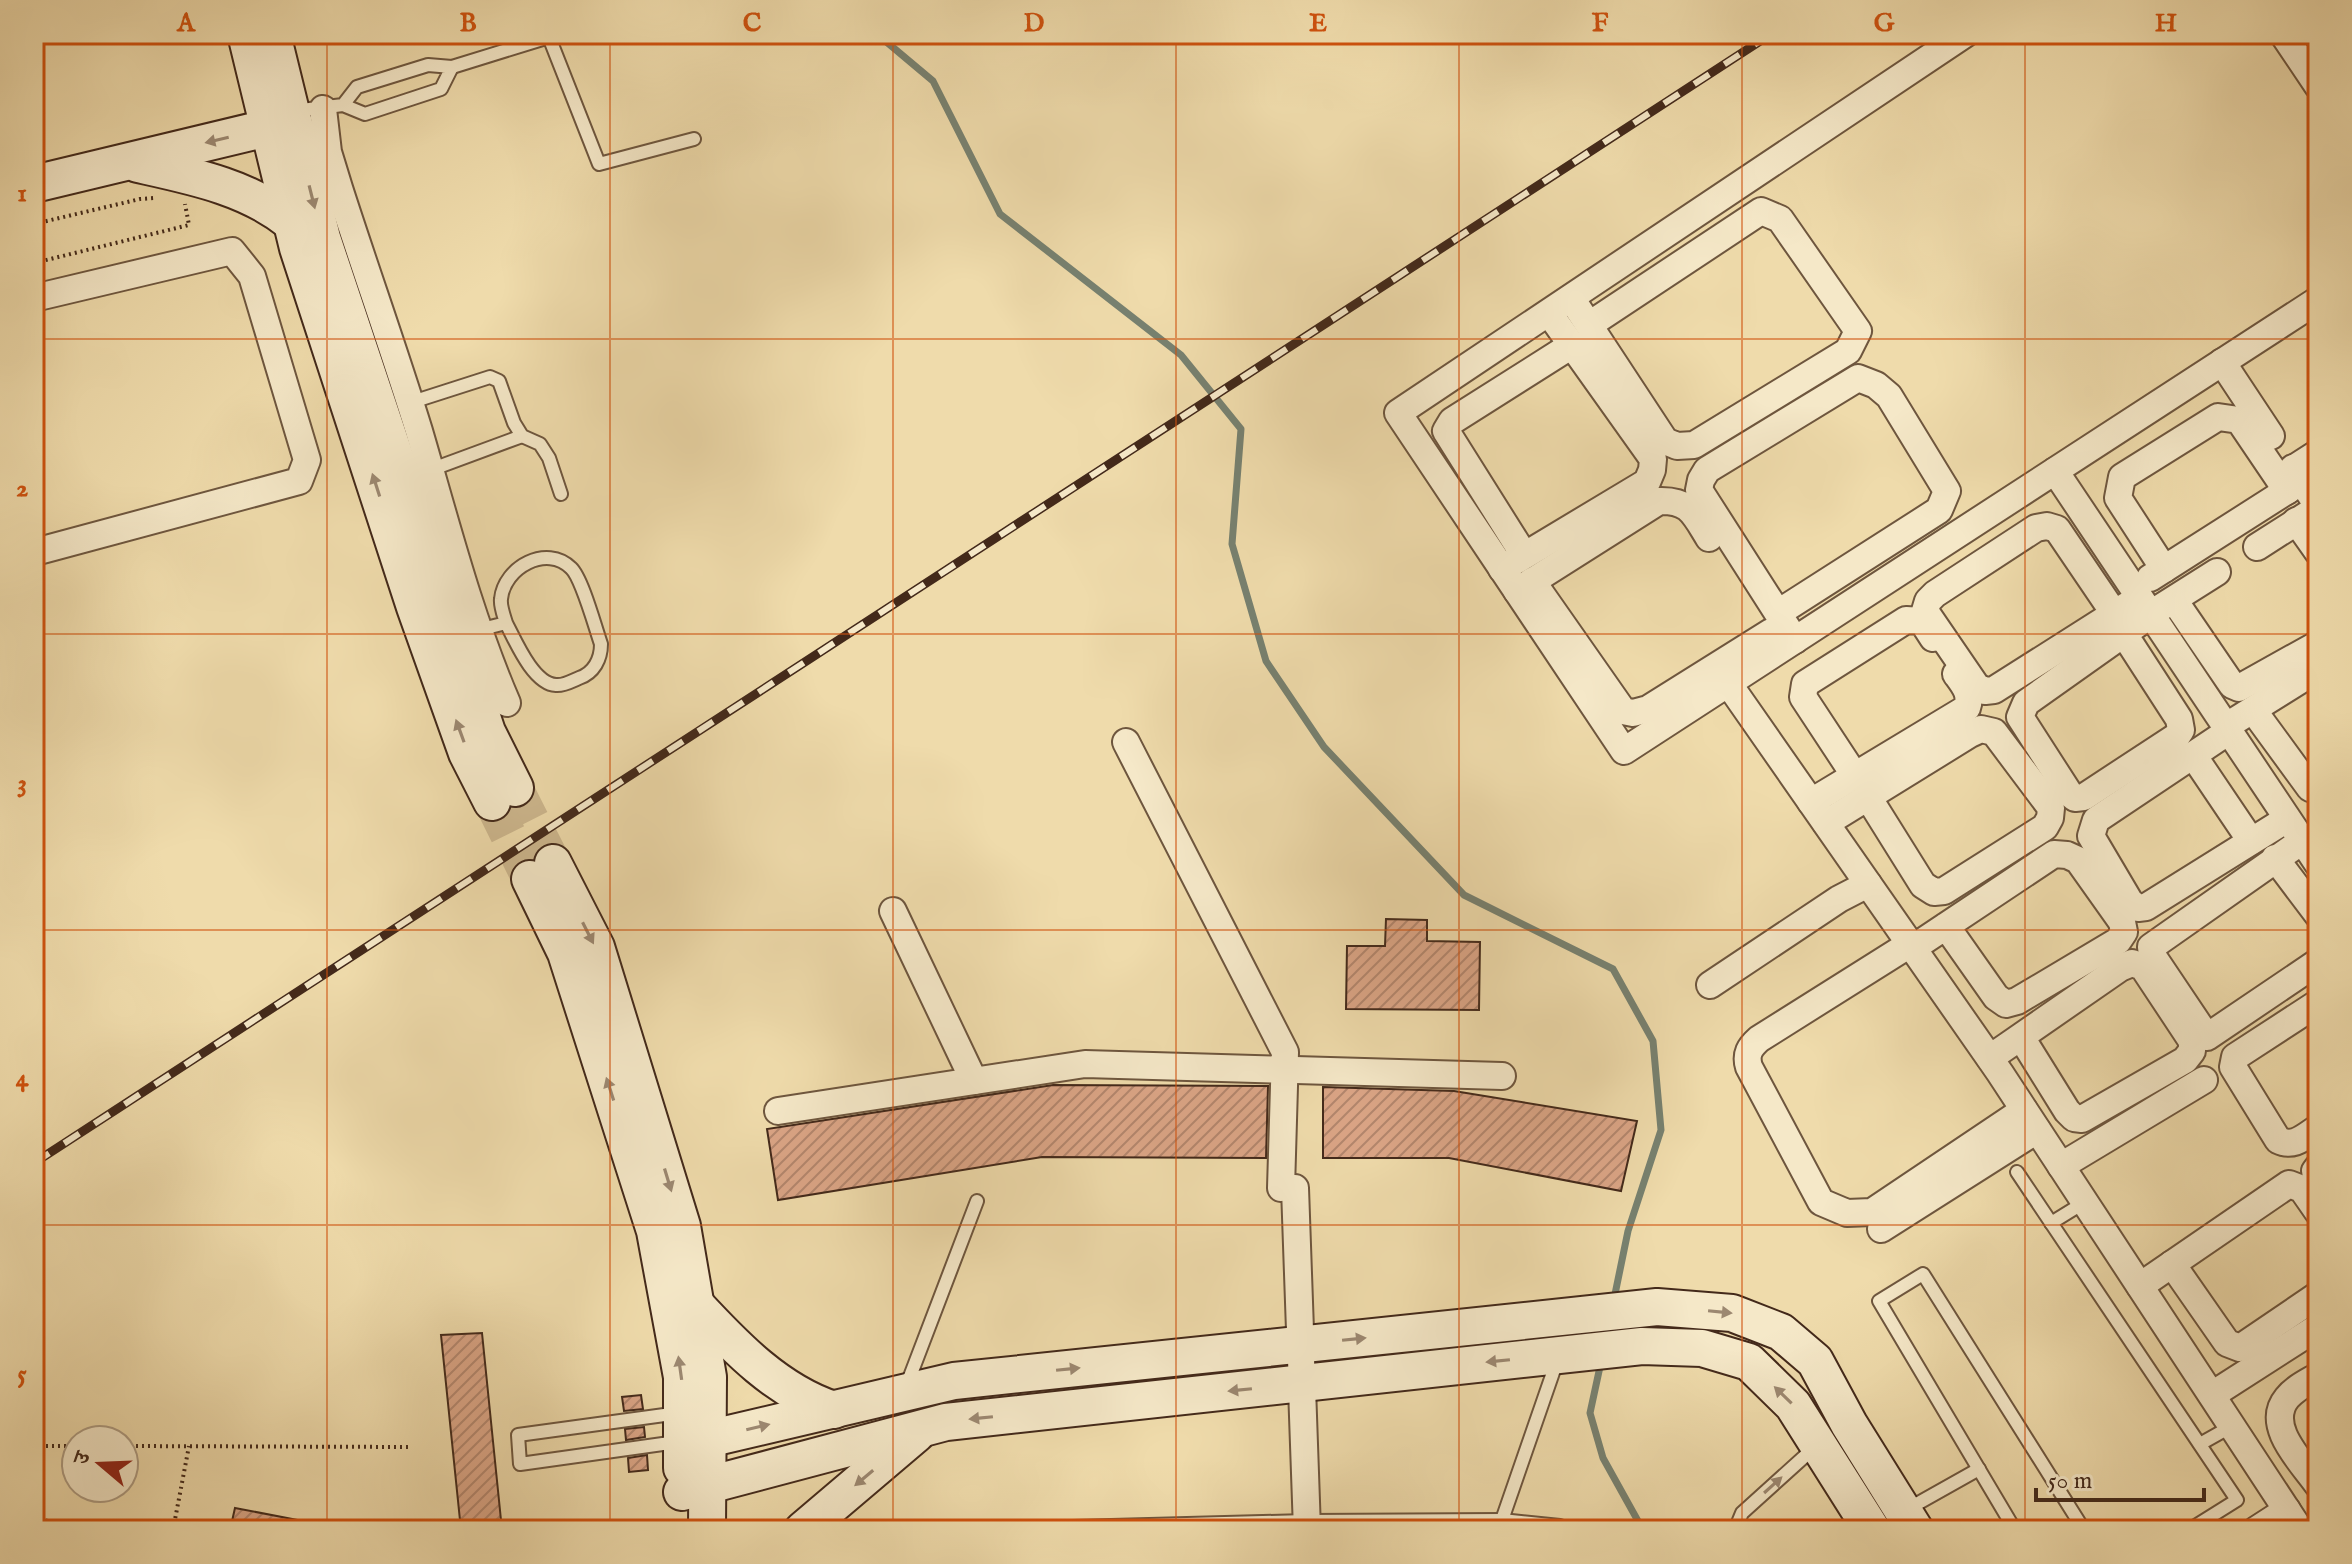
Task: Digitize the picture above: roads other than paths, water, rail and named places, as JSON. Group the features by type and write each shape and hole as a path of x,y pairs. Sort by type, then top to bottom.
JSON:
{"street":[{"path":"246,34 296,111 328,152 478,630 507,703"},
{"path":"272,34 296,111 326,252 487,732 504,795 467,753 415,607 291,222 296,111"},
{"path":"1965,34 1398,413 1623,711 1633,713 1648,709 2055,471 2318,300"},
{"path":"2283,34 2318,86"},
{"path":"34,161 296,111"},
{"path":"34,184 127,162 296,111"},
{"path":"127,162 209,181 269,204 291,222"},
{"path":"1549,313 1581,335 1665,441 1677,446 1694,445 1848,351 1858,331 1780,219 1761,211 1581,335 1452,421 1446,431 1519,574 1624,751 1728,683 1781,633 1939,510 1947,491 1889,396 1876,385 1858,378 1707,470 1701,480 1699,490 1781,633"},
{"path":"34,298 232,251 252,276 307,460 299,481 35,552"},
{"path":"1519,574 1647,482 1652,470 1653,459 1581,335 1571,298"},
{"path":"2222,362 2305,494 2318,552"},
{"path":"2164,569 2118,498 2122,477 2218,417 2228,416 2239,420 2305,494"},
{"path":"2257,547 2305,494 2318,453"},
{"path":"2055,471 2287,819 2311,845 2275,858 2153,944 2152,955 2207,1037 2318,962"},
{"path":"2119,623 1994,690 1985,691 1977,687 1925,611 1928,601 1935,594 2036,528 2047,526 2057,529 2119,623 2179,719 2181,730 2177,736 2084,797 2075,798 2069,793 2020,717 2022,708 2119,623 2141,601 2164,569 2305,494"},
{"path":"1519,574 1659,501 1676,500 1690,509 1781,633"},
{"path":"2141,601 2174,600 2217,572"},
{"path":"2174,600 2232,685 2239,688 2318,644"},
{"path":"1818,813 1862,786 1967,708 1970,700 1968,691 1922,621 1906,620 1805,684 1803,697 1862,786 1923,885 1934,892 1944,891 2045,827 2050,818 2051,808 1994,732 1981,729 1862,786"},
{"path":"2287,819 2146,907 2138,908 2130,902 2091,836 2096,820 2193,755 2253,710 2318,669"},
{"path":"1728,683 1990,1058 2294,1520 2256,1530"},
{"path":"2253,710 2310,788 2318,791"},
{"path":"1126,742 1285,1052 1288,1188 1301,1345 1306,1525"},
{"path":"2193,755 2251,841"},
{"path":"1946,926 1996,997 2006,1004 2017,1001 2118,941 2124,932 2122,922 2078,860 2054,854 1946,926 1759,1039 1748,1053 1749,1067 1821,1202 1847,1213 1872,1212 2030,1120"},
{"path":"2275,858 2318,915"},
{"path":"688,1434 708,1377 682,1226 596,947 542,871 655,1231 682,1377 688,1434 694,1489 707,1530"},
{"path":"1710,985 1839,899 1868,884"},
{"path":"893,911 974,1081"},
{"path":"1990,1058 2120,968 2132,963 2143,967 2192,1041 2192,1051 2185,1060 2082,1119 2074,1118 2067,1111 2021,1037"},
{"path":"2318,1003 2235,1057 2233,1067 2278,1140 2295,1143 2318,1128"},
{"path":"778,1111 1085,1064 1502,1076"},
{"path":"2061,1166 2204,1080"},
{"path":"1881,1229 2030,1120"},
{"path":"2318,1167 2315,1171 2318,1182"},
{"path":"2140,1286 2289,1184 2302,1189 2318,1212"},
{"path":"2172,1264 2233,1347 2240,1348 2318,1295"},
{"path":"696,1305 719,1330 778,1381 807,1401 834,1410"},
{"path":"688,1434 834,1410 954,1381 1657,1307 1732,1313 1781,1332 1815,1361 1849,1424 1909,1520"},
{"path":"2212,1395 2318,1327"},
{"path":"694,1489 946,1422 1642,1346 1702,1348 1749,1362 1793,1405 1818,1444 1858,1525"},
{"path":"2318,1376 2287,1398 2280,1409 2280,1425 2286,1440 2318,1485"},
{"path":"803,1530 924,1428"},
{"path":"682,1530 694,1489"}],"lane":[{"path":"296,111 357,87 428,65 452,67 549,37 599,164 694,139"},
{"path":"296,111 365,114 441,89 452,67"},
{"path":"409,403 490,377 499,381 514,423 522,436 540,444 549,458 561,494"},
{"path":"430,470 522,436"},
{"path":"544,558 562,559 575,571 601,644 601,654 587,675 559,686 549,684 526,661 506,623 501,600 514,569 544,558"},
{"path":"478,630 506,623"},
{"path":"2017,1172 2237,1500 2189,1530"},
{"path":"903,1393 977,1201"},
{"path":"2051,1223 2085,1202"},
{"path":"2015,1530 1879,1301 1923,1274 2084,1530"},
{"path":"1502,1520 1568,1354"},
{"path":"2200,1444 2232,1426"},
{"path":"688,1434 520,1464 518,1435 688,1434"},
{"path":"1735,1530 1742,1513 1818,1444"},
{"path":"1909,1520 1979,1469"},
{"path":"957,1530 1502,1520 1560,1526 1564,1530"}],"waterway":[{"path":"877,34 933,81 1000,214 1181,355 1241,429 1232,544 1266,661 1324,747 1464,895 1613,969 1653,1041 1661,1130 1628,1231 1614,1299"},
{"path":"1601,1362 1590,1413 1603,1458 1643,1530"}],"tunnel":[{"path":"515,788 553,863"},
{"path":"492,802 530,879"}],"railway":[{"path":"34,1163 1771,34"}]}
